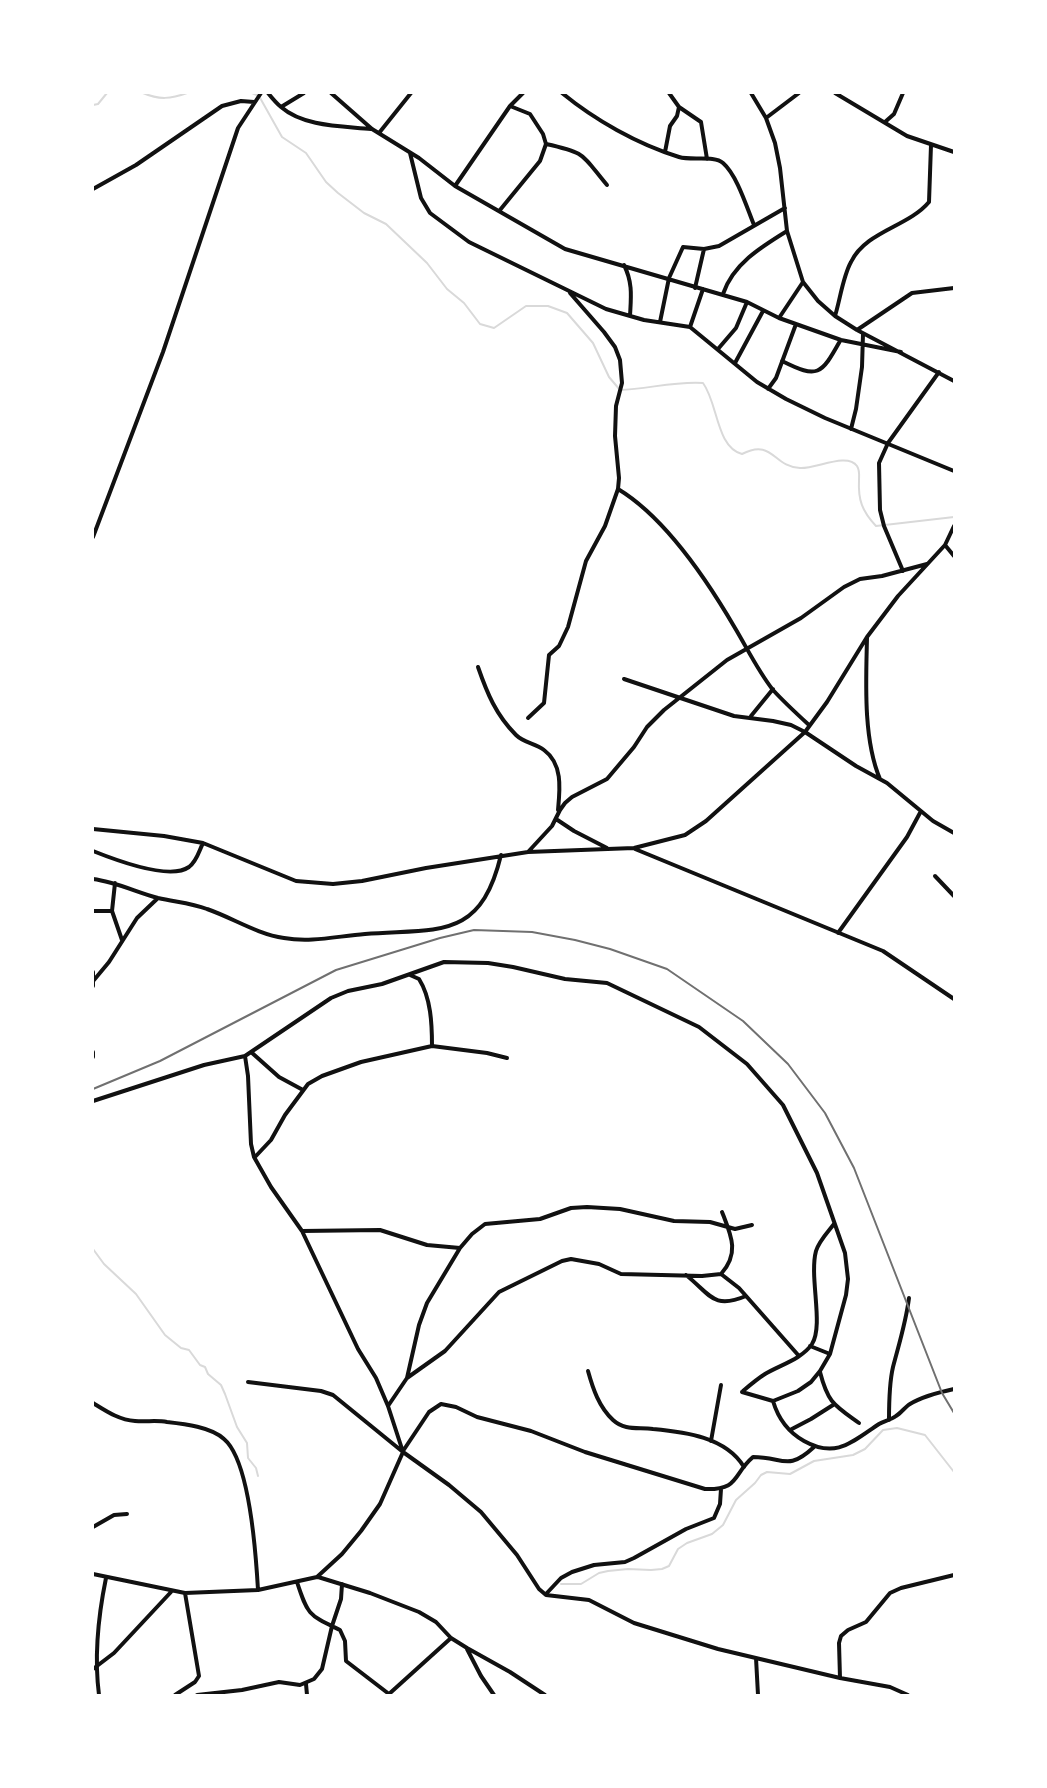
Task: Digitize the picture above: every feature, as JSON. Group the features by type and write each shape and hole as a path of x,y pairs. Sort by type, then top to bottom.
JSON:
{"street":[{"path":"93,537 163,352 236,134 261,93"},
{"path":"268,93 290,113 311,121 372,129"},
{"path":"281,107 304,93"},
{"path":"332,93 372,129 455,186 565,249 747,302 779,318 841,340 901,352"},
{"path":"379,133 411,93"},
{"path":"455,186 510,106 523,93"},
{"path":"562,93 575,104 605,122 665,152 693,160 707,159 722,162 727,167 754,225"},
{"path":"669,93 679,107 701,122 707,159"},
{"path":"752,93 766,118 775,143 787,231 803,282 818,301 835,316 863,334 954,381"},
{"path":"766,118 799,93"},
{"path":"835,93 907,136 954,152"},
{"path":"885,122 894,114 903,93"},
{"path":"93,189 136,165 222,106 241,101 254,102"},
{"path":"500,211 540,160 546,144 543,134 530,114 510,106"},
{"path":"665,152 670,126 677,116 679,107"},
{"path":"546,144 582,155 607,185"},
{"path":"835,316 850,262 858,251 874,238 925,207 929,202 931,146"},
{"path":"410,153 421,198 430,213 469,242 606,309 630,316 690,327 768,389 818,415 954,471"},
{"path":"660,322 669,278 683,247 704,249 719,246 785,208"},
{"path":"723,295 728,282 754,252 787,231"},
{"path":"695,288 704,249"},
{"path":"624,265 630,277 632,290 630,316"},
{"path":"779,318 803,282"},
{"path":"857,330 912,293 954,288"},
{"path":"690,327 703,289"},
{"path":"528,718 544,703 549,655 559,646 568,627 586,561 605,526 618,489 615,425 616,406 622,383 620,360 615,347 604,332 568,290"},
{"path":"718,349 736,328 747,302"},
{"path":"735,363 763,311"},
{"path":"768,389 776,378 796,324"},
{"path":"851,429 861,375 863,334"},
{"path":"782,361 800,370 815,373 831,357 841,340"},
{"path":"903,571 884,526 880,510 879,463 888,443 939,372"},
{"path":"618,489 633,498 657,521 681,550 726,613 773,689 809,725"},
{"path":"93,829 164,836 203,843 296,881 333,884 362,881 501,855 634,849 685,835 706,821 805,732 827,702 867,637 898,596 945,545 954,526"},
{"path":"945,545 954,556"},
{"path":"528,852 552,826 560,810 572,797 607,779 634,747 647,727 727,660 801,618 844,587 860,579 903,571 928,563"},
{"path":"867,637 866,689 872,753 881,780"},
{"path":"478,667 489,699 499,716 520,739 544,750 557,769 561,782 556,817"},
{"path":"624,679 734,716 750,716 791,725 881,780 954,833"},
{"path":"750,716 773,689"},
{"path":"838,933 921,811"},
{"path":"556,817 574,831 609,849"},
{"path":"93,851 118,861 171,871 183,870 191,866 203,843"},
{"path":"634,849 884,951 953,996"},
{"path":"93,879 207,909 262,933 302,940 399,931 437,930 449,927 464,920 477,909 495,881 501,855"},
{"path":"935,876 954,896"},
{"path":"115,883 112,911 122,940"},
{"path":"94,980 110,962 137,918 159,898"},
{"path":"93,911 112,911"},
{"path":"93,1101 204,1065 245,1056 331,998 348,991 410,975 444,962 513,967 566,979 601,981 699,1027 747,1064 783,1105 817,1173 845,1253 848,1279 843,1309 830,1354 820,1371 811,1382 798,1391 773,1401 742,1392 765,1374 799,1356 810,1347 816,1333 813,1282 816,1251 821,1240 834,1224"},
{"path":"93,972 93,986"},
{"path":"410,975 419,979 423,984 431,1017 432,1046"},
{"path":"254,1157 271,1140 285,1115 313,1080 361,1062 432,1046 507,1058"},
{"path":"93,1052 93,1057"},
{"path":"251,1052 279,1077 303,1090"},
{"path":"245,1056 251,1144 254,1157 271,1187 302,1231 358,1349 376,1378 403,1452"},
{"path":"388,1406 406,1378 427,1303 460,1248 485,1224 540,1219 571,1208 587,1206 620,1209 686,1222 710,1222 740,1229 752,1225"},
{"path":"721,1274 731,1259 732,1247 722,1212"},
{"path":"302,1231 380,1230 428,1245 460,1248"},
{"path":"406,1378 445,1351 499,1292 528,1276 571,1259 599,1264 621,1274 721,1274 746,1296 799,1356"},
{"path":"686,1275 716,1300 729,1303 746,1296"},
{"path":"889,1420 893,1368 906,1323 909,1298"},
{"path":"810,1347 830,1354"},
{"path":"588,1371 594,1391 614,1421 633,1429 652,1429 711,1441 733,1454 744,1467"},
{"path":"820,1371 826,1394 834,1405 859,1423"},
{"path":"248,1382 321,1391 333,1395 403,1452 450,1485 481,1512 517,1555 539,1589 546,1594 589,1600 634,1623 756,1658 890,1687 908,1695"},
{"path":"711,1441 721,1385"},
{"path":"773,1401 780,1419 790,1430 814,1447 826,1449 842,1448 914,1402 953,1390"},
{"path":"93,1403 114,1416 126,1420 166,1421 192,1426 212,1432 224,1439 238,1461 247,1490 258,1590"},
{"path":"93,1575 185,1593 258,1590 317,1577 361,1532 380,1504 403,1452 429,1412 436,1406 446,1404 477,1417 524,1429 585,1452 705,1488 721,1489 735,1479 753,1457 790,1462 799,1460 814,1447"},
{"path":"790,1430 834,1405"},
{"path":"546,1594 561,1578 572,1572 594,1565 625,1562 686,1528 714,1518 720,1504 721,1489"},
{"path":"93,1527 114,1515 127,1514"},
{"path":"840,1678 839,1643 841,1636 848,1630 866,1622 890,1593 901,1588 954,1575"},
{"path":"317,1577 419,1612 436,1623 451,1638 545,1695"},
{"path":"99,1695 94,1668 106,1578"},
{"path":"297,1582 312,1616 340,1630 343,1635 346,1661 389,1695 451,1638"},
{"path":"196,1695 242,1690 279,1682 296,1686 306,1684 320,1674 341,1599 342,1584"},
{"path":"94,1668 114,1653 171,1592"},
{"path":"175,1695 195,1682 199,1676 185,1593"},
{"path":"467,1648 481,1676 494,1695"},
{"path":"756,1658 758,1695"},
{"path":"306,1684 307,1695"}],"waterway":[{"path":"93,105 98,104 107,93"},
{"path":"143,93 165,98 187,93"},
{"path":"252,93 259,96 282,137 306,153 326,182 364,213 386,224 427,263 447,289 464,303 480,324 494,328 526,306 548,306 567,313 593,343 609,377 620,390 703,383 712,402 722,434 733,450 742,454 760,449 784,463 800,468 839,461 852,462 859,470 859,494 862,505 876,526 954,517"},
{"path":"93,1249 104,1264 136,1294 165,1335 181,1348 189,1350 200,1365 205,1367 208,1374 221,1385 237,1427 247,1443 248,1458 256,1468 258,1476"},
{"path":"561,1584 581,1584 599,1573 608,1571 651,1570 669,1566 678,1549 687,1543 712,1534 723,1525 736,1500 761,1475 767,1472 790,1474 814,1461 853,1455 865,1449 883,1430 897,1428 925,1435 954,1472"}],"railway":[{"path":"93,1089 160,1061 336,970 474,930 532,932 575,940 610,949 667,969 743,1021 788,1064 825,1113 854,1168 942,1393 954,1413"}]}
